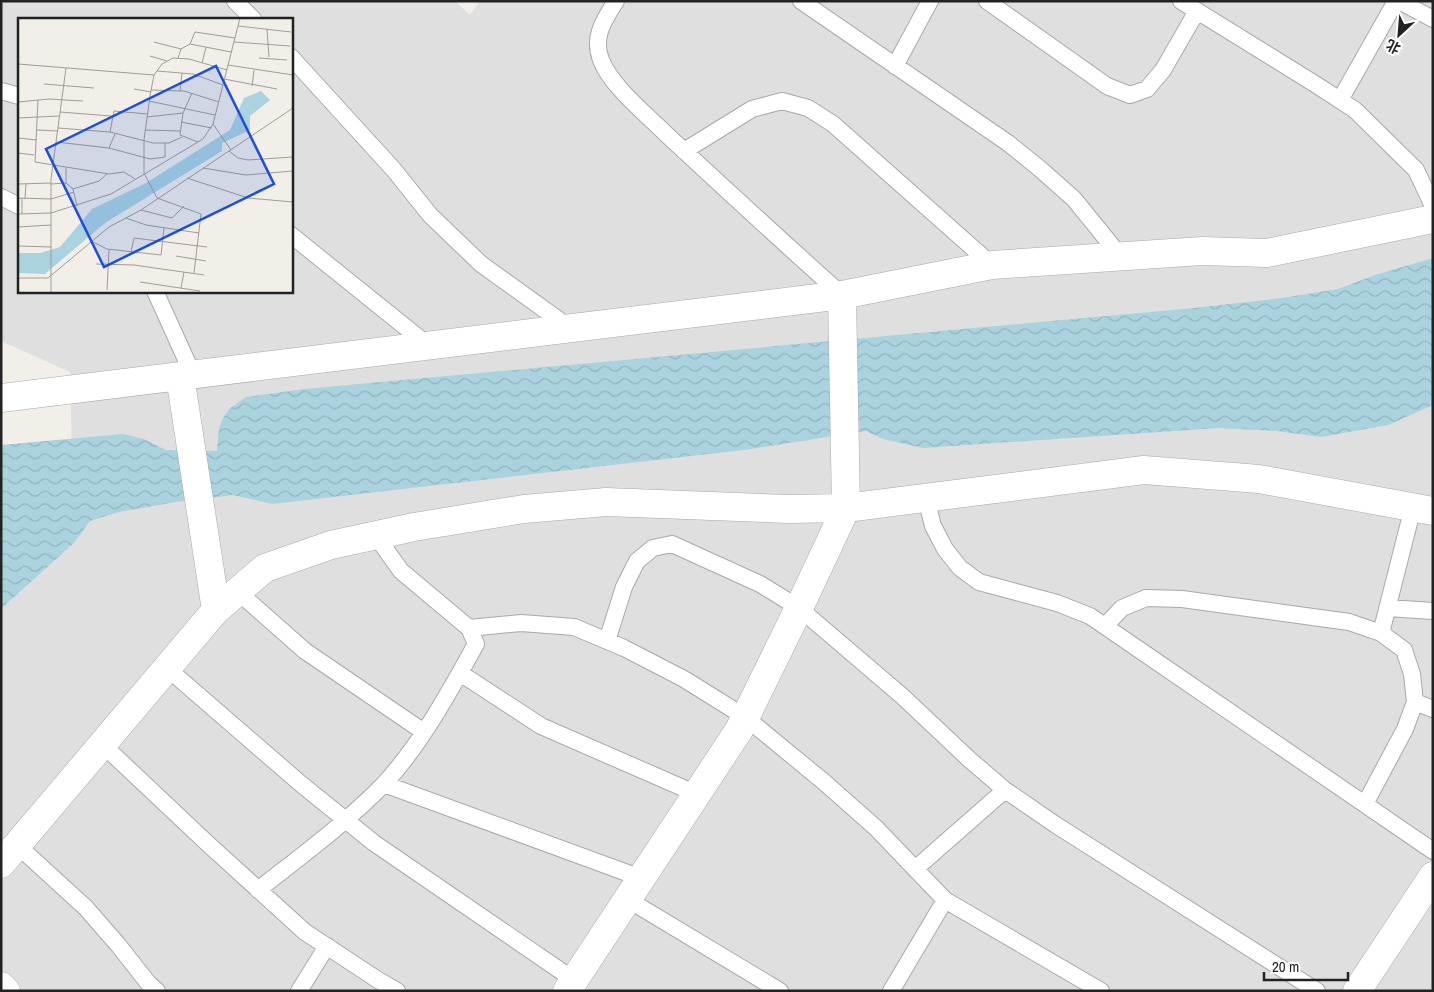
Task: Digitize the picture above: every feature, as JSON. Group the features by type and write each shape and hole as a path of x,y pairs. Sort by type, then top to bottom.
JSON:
{"street":[{"path":"1,398 842,295 992,265 1202,251 1267,253 1433,219"},
{"path":"571,985 739,730 800,608 846,508 842,295"},
{"path":"187,376 216,610"},
{"path":"9,854 216,610 265,568 331,545 414,527 524,510 606,502 788,509 846,508 1144,470 1258,479 1423,509"},
{"path":"1357,991 1433,876"},
{"path":"1,986 6,991"}],"lane":[{"path":"235,1 251,18"},
{"path":"616,1 602,23 597,41 601,60 612,80 684,150 842,295"},
{"path":"801,1 1008,143 1074,199 1121,257"},
{"path":"895,66 930,1"},
{"path":"987,1 1107,86 1130,95 1147,89 1163,70 1197,11"},
{"path":"1181,1 1355,110 1416,170 1433,206"},
{"path":"1340,100 1398,1 1433,19"},
{"path":"292,58 394,170 430,215 481,264 570,328"},
{"path":"1,91 18,96"},
{"path":"684,150 752,109 782,101 808,108 833,124 992,265"},
{"path":"1,196 18,205"},
{"path":"292,236 429,346"},
{"path":"155,292 187,376"},
{"path":"926,498 933,526 944,549 960,568 979,582 1057,603 1090,616 1433,851"},
{"path":"1381,633 1423,509"},
{"path":"258,890 345,820 384,784 424,732 476,644 469,628 401,571 376,536"},
{"path":"607,641 624,587 637,560 653,548 672,544 760,584 800,608 902,696 1005,790 1056,825 1317,991"},
{"path":"237,592 304,650 424,732"},
{"path":"1105,626 1122,608 1146,598 1182,599 1349,622 1381,633 1404,650 1412,674 1414,702 1406,729 1365,804"},
{"path":"1388,608 1433,611"},
{"path":"469,628 521,623 574,627 684,679 745,717 824,782 876,828 945,900 1101,991"},
{"path":"167,668 301,784 374,843 571,985"},
{"path":"460,673 541,726 697,794"},
{"path":"1414,702 1433,709"},
{"path":"102,744 305,932 397,991"},
{"path":"384,784 634,889 780,991"},
{"path":"915,869 1005,790"},
{"path":"9,854 86,908 148,983 157,991"},
{"path":"891,991 945,900"},
{"path":"299,991 327,946"}],"shaded area":[{"path":"1,1 455,1 470,15 480,1 1433,1 1433,991 1,991 1,609 74,543 70,372 1,341"}],"water":[{"path":"1433,258 1433,405 1388,425 1321,437 1276,431 1219,428 923,448 883,439 866,431 744,450 272,504 233,495 176,502 119,512 90,521 74,543 1,609 1,445 123,434 144,439 166,450 217,451 219,428 223,418 229,409 246,397 304,389 1194,308 1282,298 1338,289 1375,275"}]}
